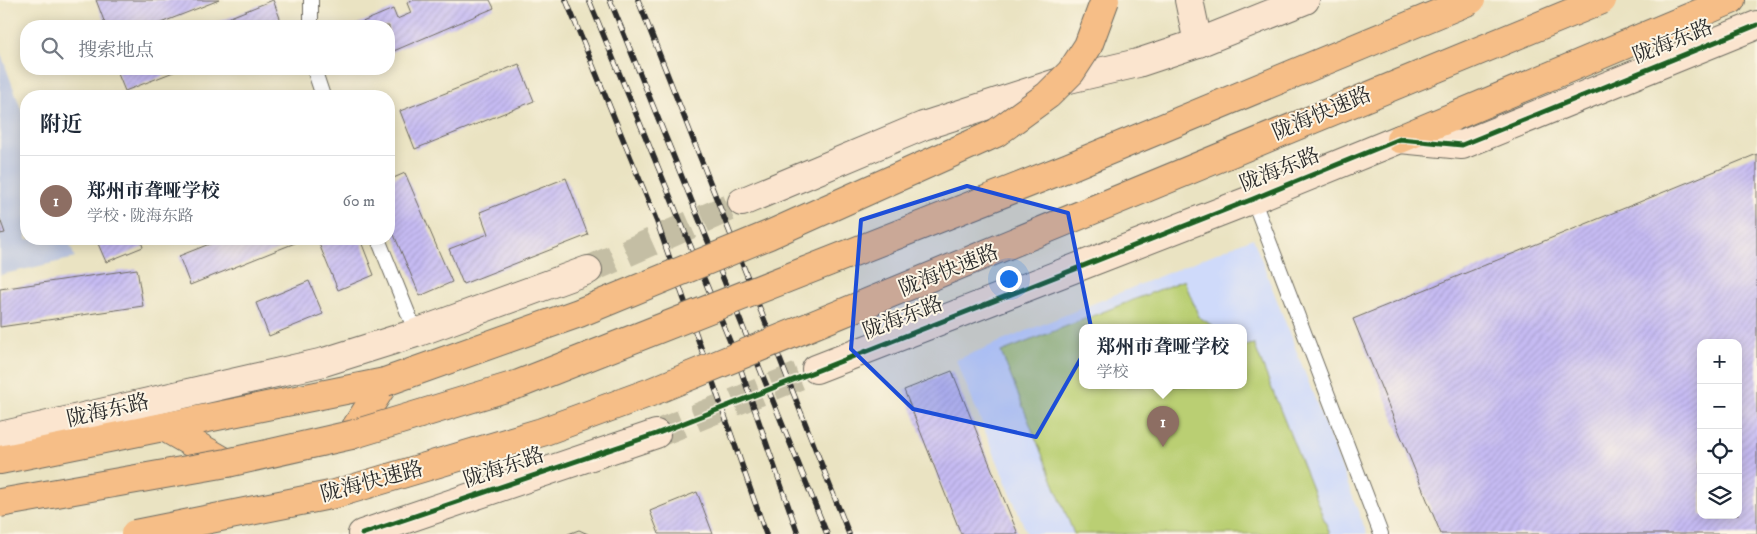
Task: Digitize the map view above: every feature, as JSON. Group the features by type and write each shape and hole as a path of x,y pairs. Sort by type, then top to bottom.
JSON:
{"highway":[{"path":"0,460 385,382 606,302 769,236 996,133 1048,95 1071,72 1088,46 1105,0"},
{"path":"0,503 227,463 351,435 519,384 1070,168 1471,0"},
{"name":"陇海快速路","path":"135,534 335,494 467,456 569,422 651,392 1005,248 1340,106 1602,0"},
{"path":"1400,139 1731,0"},
{"path":"351,435 385,382"},
{"path":"164,427 227,463"}],"street":[{"path":"1189,0 1198,43"},
{"path":"742,202 923,126 1070,79 1138,63 1198,43 1305,0"},
{"name":"陇海东路","path":"816,369 1253,199 1400,139 1462,145 1757,26"},
{"name":"陇海东路","path":"0,436 324,362 416,333 588,270"},
{"name":"陇海东路","path":"362,534 656,434"}],"lane":[{"path":"311,0 311,20"},
{"path":"316,75 321,90"},
{"path":"1253,199 1381,534"},
{"path":"380,245 416,333"}],"highlighted area":[{"path":"967,186 1068,213 1093,337 1036,437 913,409 851,349 861,220"}],"shaded area":[{"path":"0,51 20,106 20,245 70,245 75,258 0,275"},
{"path":"1253,238 1367,534 1027,534 956,360"}],"green space":[{"path":"1184,280 1199,317 1210,324 1079,324 1079,389 1247,389 1247,345 1254,344 1330,534 1074,534 1001,352"}],"building":[{"path":"96,0 219,0 168,20 104,20"},
{"path":"273,0 281,20 223,20"},
{"path":"414,0 490,0 494,8 395,50 395,20 367,20 393,9 397,19 411,13 407,3"},
{"path":"519,64 534,101 415,149 400,111"},
{"path":"118,75 166,75 128,90 125,90"},
{"path":"1757,154 1757,534 1441,534 1353,319"},
{"path":"405,173 452,282 420,296 395,237 395,177"},
{"path":"566,178 588,235 463,284 449,249 488,234 480,212"},
{"path":"0,219 5,233 0,234"},
{"path":"99,245 142,245 143,247 106,262"},
{"path":"207,245 290,245 190,285 179,256"},
{"path":"319,245 362,245 374,275 338,290"},
{"path":"137,269 143,306 0,327 0,289"},
{"path":"309,281 323,314 269,336 256,303"},
{"path":"952,371 1018,534 961,534 904,390"},
{"path":"697,492 713,534 659,534 650,511"},
{"path":"579,530 588,534 568,534"}],"tunnel":[{"path":"588,270 742,202"},
{"path":"656,434 816,369"}],"railway":[{"path":"566,0 657,222 766,534"},
{"path":"589,0 736,356 798,534"},
{"path":"610,0 827,534"},
{"path":"638,0 849,534"}],"cycle path":[{"path":"362,534 656,434 1253,199 1400,139 1462,145 1757,25"}],"place":[{"name":"郑州市聋哑学校","path":"1163,447"}]}
